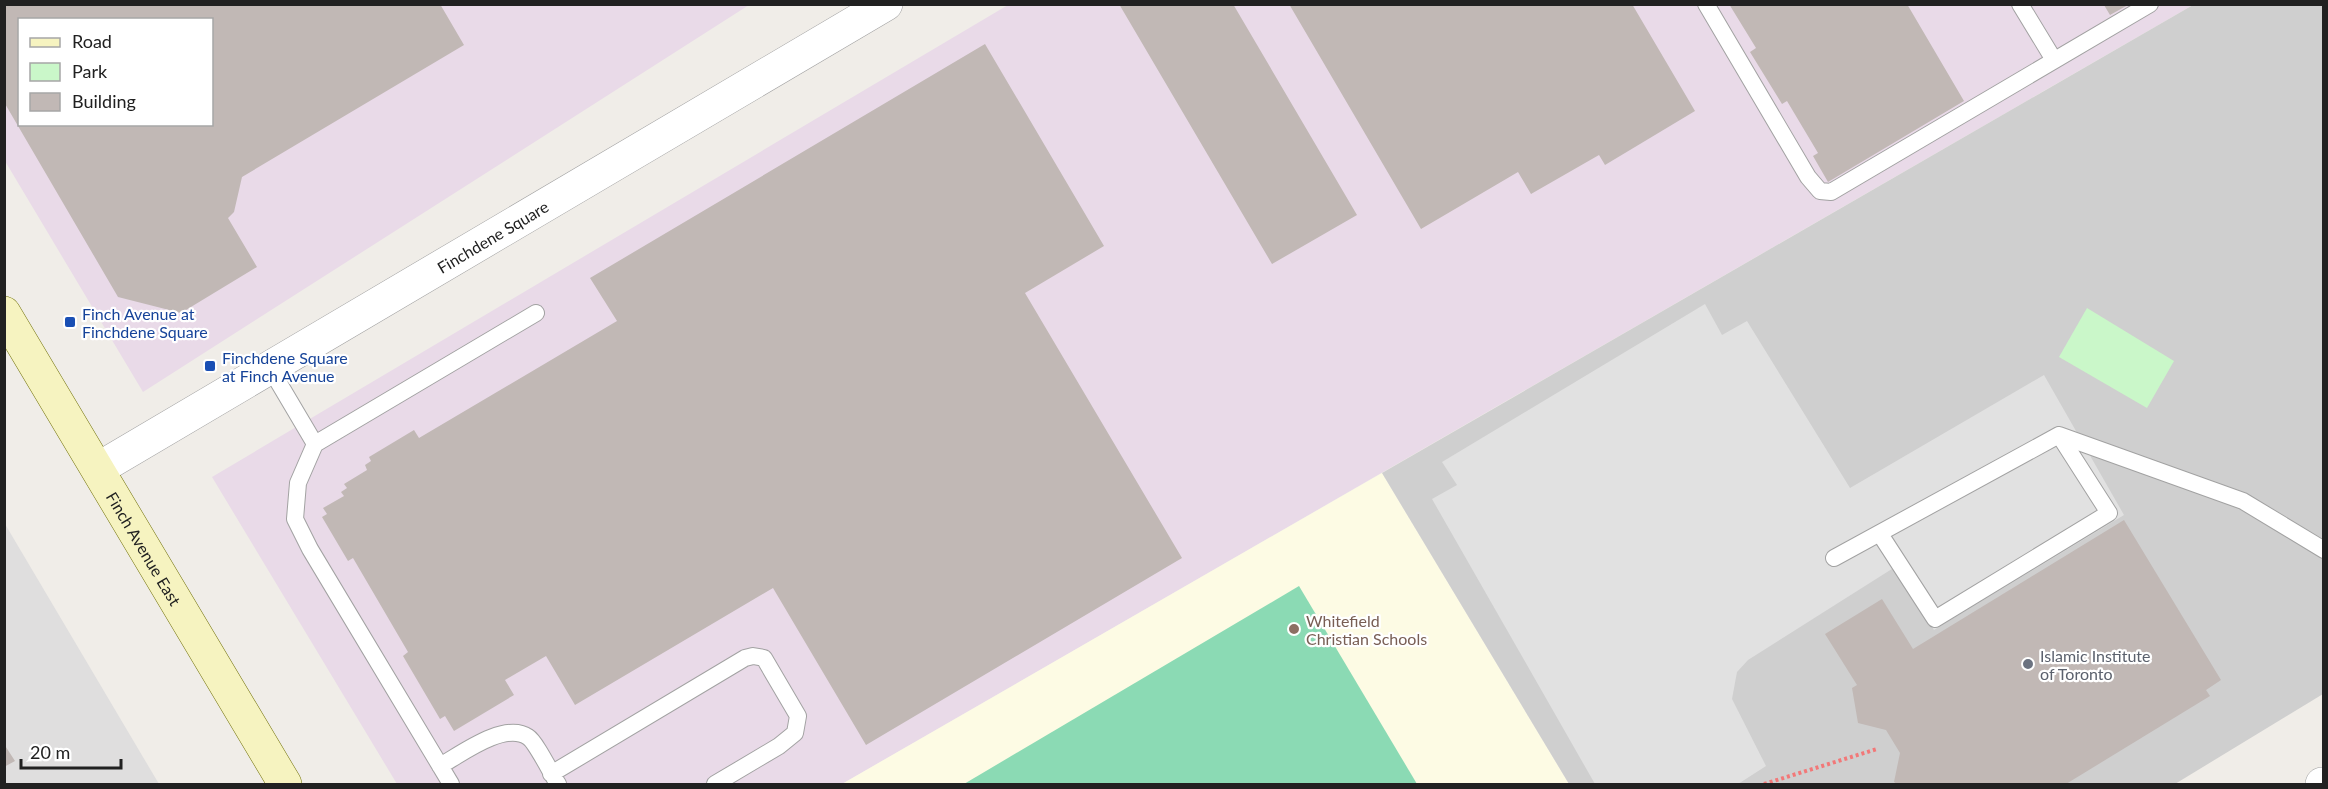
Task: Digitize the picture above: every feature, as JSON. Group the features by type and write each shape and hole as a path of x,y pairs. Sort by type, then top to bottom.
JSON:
{"main road":[{"name":"Finch Avenue East","path":"4,313 285,784"}],"street":[{"name":"Finchdene Square","path":"98,469 886,4"}],"lane":[{"path":"1706,4 1808,177 1820,191 1832,192 2150,4"},
{"path":"2020,4 2054,60"},
{"path":"450,784 310,549 295,519 298,483 315,444 536,313"},
{"path":"270,368 315,444"},
{"path":"1880,534 1935,619 2109,513 2059,435"},
{"path":"1834,558 2059,435 2243,501 2324,550"},
{"path":"440,766 500,733 515,732 530,738 554,779 745,658 753,656 764,658 798,716 795,733 779,746 715,784"}],"path":[{"path":"1764,784 1876,749"}],"shaded area":[{"path":"5,5 749,5 143,392 5,161"},
{"path":"1008,5 2193,5 842,784 397,784 212,477"},
{"path":"2193,5 2323,5 2323,694 2175,784 1569,784 1382,473"},
{"path":"1705,304 1722,335 1747,321 1850,488 2044,375 2124,515 1934,630 1895,567 1748,660 1737,672 1732,699 1766,766 1738,784 1595,784 1432,499 1457,485 1442,462"},
{"name":"Whitefield Christian Schools","path":"1382,473 1569,784 842,784"},
{"path":"5,524 159,784 5,784"}],"green space":[{"path":"2087,308 2174,361 2147,408 2059,357"},
{"path":"1299,586 1417,784 964,784"}],"building":[{"path":"4,4 440,4 464,45 242,177 234,212 228,218 257,267 181,313 118,297 18,126 213,126 213,18 18,18 18,126 4,102"},
{"path":"1119,4 1233,4 1357,215 1272,264"},
{"path":"1289,4 1632,4 1695,111 1605,165 1599,155 1531,194 1518,172 1421,229"},
{"path":"1729,4 1907,4 1964,101 1828,182 1813,156 1818,153 1787,101 1782,104 1750,52 1756,48"},
{"path":"2104,5 2128,5 2110,15"},
{"path":"985,44 1104,246 1025,293 1182,558 866,745 773,588 575,705 546,656 505,680 514,695 454,731 445,716 440,719 403,656 408,652 353,558 348,561 322,517 327,514 323,508 344,496 341,492 347,488 344,484 367,470 365,465 371,461 369,457 414,430 419,438 617,321 590,278"},
{"name":"Islamic Institute of Toronto","path":"2124,520 2221,680 2206,690 2210,696 2066,784 1897,784 1894,782 1900,753 1886,730 1858,723 1852,688 1857,685 1825,634 1882,599 1913,649"},
{"path":"4,744 15,761 4,767"}],"place":[{"name":"Finch Avenue at Finchdene Square","path":"70,322"},
{"name":"Finchdene Square at Finch Avenue","path":"210,366"},
{"name":"Whitefield Christian Schools","path":"1294,629"},
{"name":"Islamic Institute of Toronto","path":"2028,664"}]}
